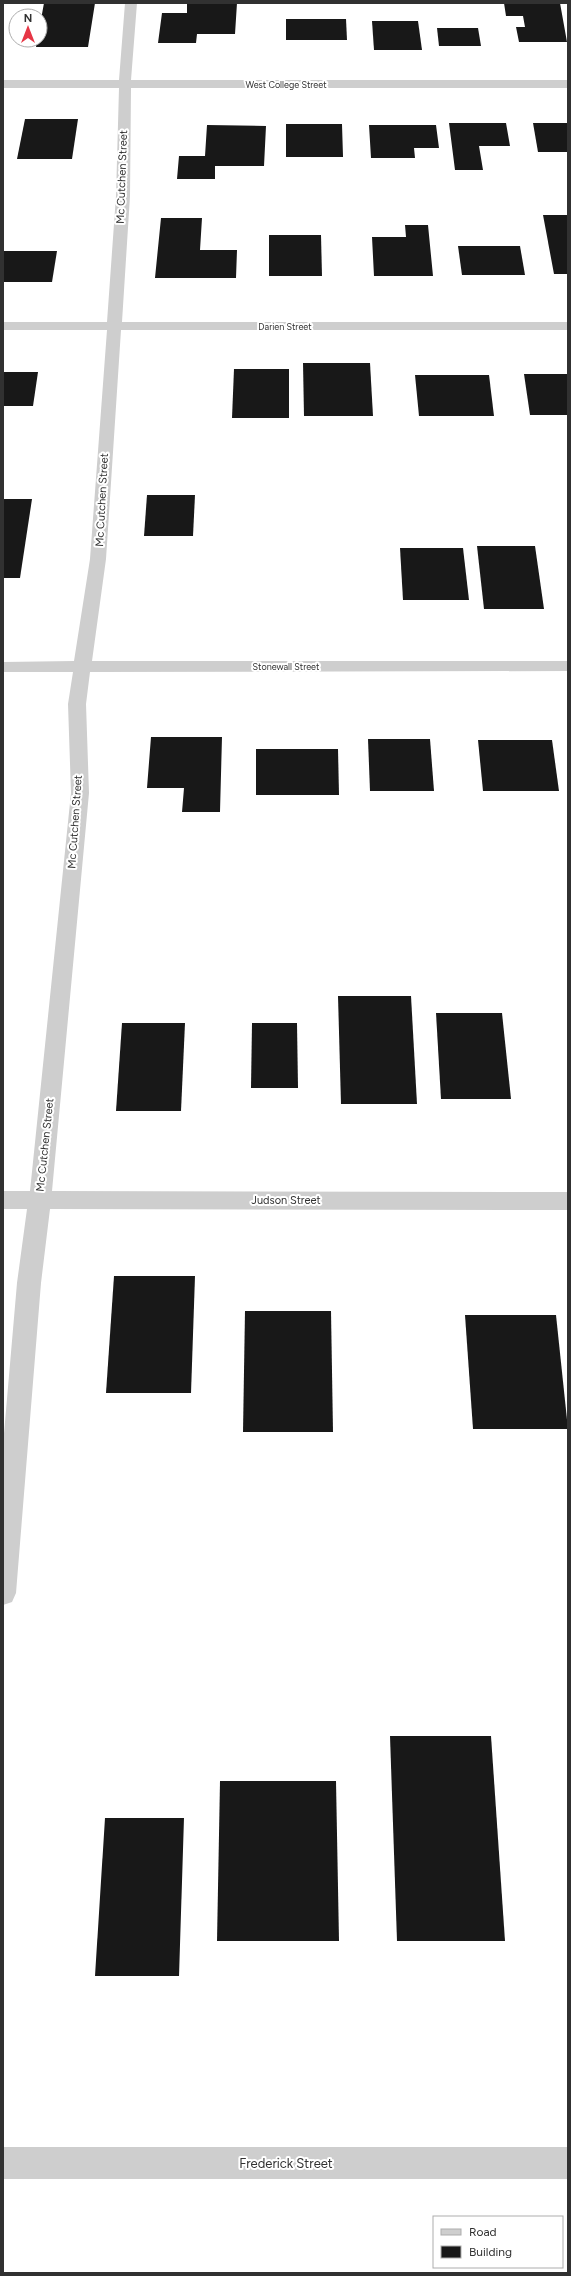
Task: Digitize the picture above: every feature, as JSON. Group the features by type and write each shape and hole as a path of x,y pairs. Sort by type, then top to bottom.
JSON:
{"street":[{"name":"Mc Cutchen Street","path":"3,1593 29,1283 40,1200 80,794 77,704 98,559 112,326 123,196 125,84 131,3"},
{"name":"West College Street","path":"3,84 568,84"},
{"name":"Darien Street","path":"3,326 568,326"},
{"name":"Stonewall Street","path":"3,667 568,666"},
{"name":"Judson Street","path":"3,1200 568,1201"},
{"name":"Frederick Street","path":"3,2163 568,2164"}],"building":[{"path":"44,3 95,3 88,47 48,47 48,8 43,8"},
{"path":"187,3 237,3 235,34 197,34 196,43 158,43 162,13 187,13"},
{"path":"504,3 560,3 567,42 519,42 516,27 525,27 523,16 506,16"},
{"path":"286,19 346,19 347,40 286,40"},
{"path":"372,21 418,21 422,50 374,50"},
{"path":"437,28 478,28 481,46 439,46"},
{"path":"25,119 78,119 72,159 17,159"},
{"path":"449,123 506,123 510,146 479,146 483,170 455,170"},
{"path":"533,123 568,123 568,152 538,152"},
{"path":"286,124 342,124 343,157 286,157"},
{"path":"207,125 266,126 264,166 215,166 215,179 177,179 179,156 205,156"},
{"path":"369,125 436,125 439,148 414,148 415,158 371,158"},
{"path":"543,215 568,215 568,274 554,274"},
{"path":"161,218 202,218 200,250 237,250 236,278 155,278"},
{"path":"405,225 428,225 433,276 374,276 372,237 406,237"},
{"path":"269,235 321,235 322,276 269,276"},
{"path":"458,246 520,246 525,275 462,275"},
{"path":"3,251 57,251 52,282 3,282"},
{"path":"303,363 370,363 373,416 304,416"},
{"path":"234,369 289,369 289,418 232,418"},
{"path":"3,372 38,372 33,406 3,406"},
{"path":"524,374 568,374 568,415 530,415"},
{"path":"415,375 489,375 494,416 419,416"},
{"path":"147,495 195,495 193,536 144,536"},
{"path":"3,499 32,499 20,578 3,578"},
{"path":"477,546 535,546 544,609 484,609"},
{"path":"400,548 463,548 469,600 403,600"},
{"path":"151,737 222,737 220,812 182,812 184,788 147,788"},
{"path":"368,739 430,739 434,791 370,791"},
{"path":"478,740 552,740 559,791 483,791"},
{"path":"256,749 338,749 339,795 256,795"},
{"path":"338,996 411,996 417,1104 341,1104"},
{"path":"436,1013 502,1013 511,1099 441,1099"},
{"path":"122,1023 185,1023 181,1111 116,1111"},
{"path":"252,1023 297,1023 298,1088 251,1088"},
{"path":"114,1276 195,1276 191,1393 106,1393"},
{"path":"245,1311 331,1311 333,1432 243,1432"},
{"path":"465,1315 556,1315 568,1429 473,1429"},
{"path":"390,1736 491,1736 505,1941 397,1941"},
{"path":"220,1781 336,1781 339,1941 217,1941"},
{"path":"105,1818 184,1818 179,1976 95,1976"}]}
